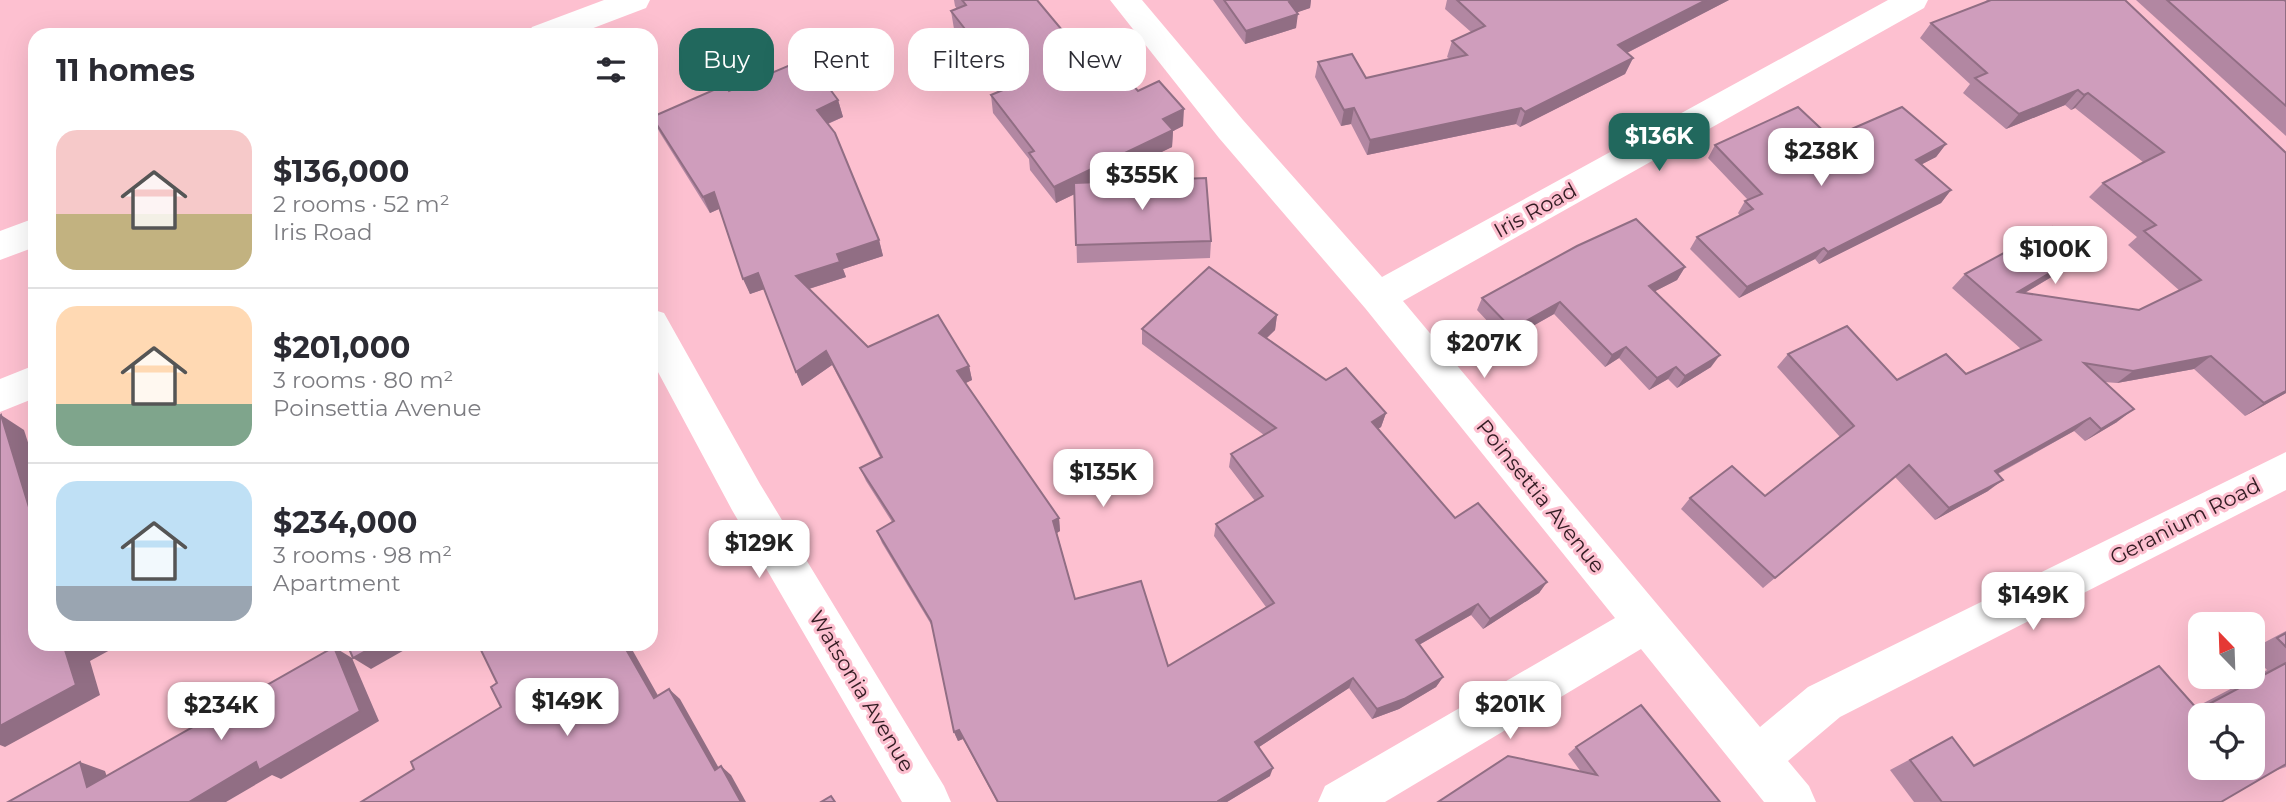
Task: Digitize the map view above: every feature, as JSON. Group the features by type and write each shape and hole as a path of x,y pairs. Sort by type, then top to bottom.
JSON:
{"street":[{"path":"561,28 635,0"},
{"name":"Poinsettia Avenue","path":"1125,0 1231,129 1378,297 1793,802"},
{"name":"Iris Road","path":"1378,297 1913,0"},
{"path":"0,246 28,235"},
{"name":"Watsonia Avenue","path":"658,337 746,496 928,802"},
{"path":"0,396 28,384"},
{"name":"Geranium Road","path":"1757,758 1824,702 2286,470"},
{"path":"1341,802 1646,623"}],"building":[{"path":"962,0 1037,0 1060,28 1043,28 1043,91 1146,91 1146,87 1159,81 1184,109 1163,119 1173,130 1054,187 1029,153 1034,151 991,95 1000,91 1029,91 1029,28 964,28 951,11 966,5"},
{"path":"1224,0 1294,0 1289,2 1298,14 1246,31"},
{"path":"1457,0 1706,0 1618,45 1633,58 1525,112 1521,108 1370,140 1354,108 1344,110 1318,62 1352,54 1366,78 1467,55 1452,41 1485,26"},
{"path":"1991,0 2125,0 2286,153 2286,391 2264,403 2211,356 2133,371 2084,363 2134,409 2101,429 2090,418 1995,471 2003,480 1949,508 1909,465 1775,578 1690,498 1732,466 1765,496 1854,426 1788,354 1847,326 1897,380 1946,354 1966,374 2041,340 1965,274 2052,227 2083,253 2018,292 2139,310 2201,280 2144,231 2156,225 2103,183 2164,152 2088,93 2084,95 2078,90 2019,114 1975,78 1987,73 1931,23"},
{"path":"2167,0 2286,1 2286,106"},
{"path":"788,66 788,91 831,91 838,100 817,110 835,133 879,240 837,254 840,262 796,276 868,347 938,315 969,366 957,371 1059,518 1053,521 1075,599 1141,581 1168,666 1274,603 1216,524 1263,496 1231,454 1276,428 1142,329 1209,267 1277,315 1259,333 1326,380 1346,368 1386,413 1372,422 1455,518 1478,503 1547,582 1490,619 1478,604 1416,640 1443,677 1404,699 1377,709 1353,678 1255,742 1273,768 1218,802 998,802 959,730 954,732 931,621 877,531 894,521 860,468 882,457 826,351 796,372 758,273 743,279 714,192 703,197 658,126 658,114 711,91 774,91 774,72"},
{"path":"1798,107 1831,138 1902,107 1946,144 1916,160 1951,190 1828,252 1824,248 1747,287 1697,237 1753,209 1745,201 1762,194 1715,145"},
{"path":"1206,178 1211,241 1076,245 1074,183"},
{"path":"1636,219 1685,267 1649,286 1720,355 1685,376 1676,367 1657,378 1626,347 1612,355 1560,302 1512,329 1482,298 1577,246"},
{"path":"0,416 28,504 28,651 65,651 76,685 0,726"},
{"path":"2286,633 2286,647 2277,638"},
{"path":"327,651 336,651 360,711 259,770 256,762 189,802 8,802 80,762 87,787"},
{"path":"350,651 366,651 353,658"},
{"path":"481,651 627,651 654,698 669,689 715,770 721,766 741,802 361,802 414,769 411,762 501,707 491,687 497,683"},
{"path":"2286,663 2286,764 2265,776 2265,703 2211,703 2235,690 2264,690 2265,674"},
{"path":"2159,666 2192,703 2188,703 2188,780 2259,780 2221,802 1942,802 1910,760 1952,737 1974,766"},
{"path":"1641,705 1720,802 1438,802 1508,756 1597,775 1576,747"},
{"path":"831,796 835,802 821,802"}]}
